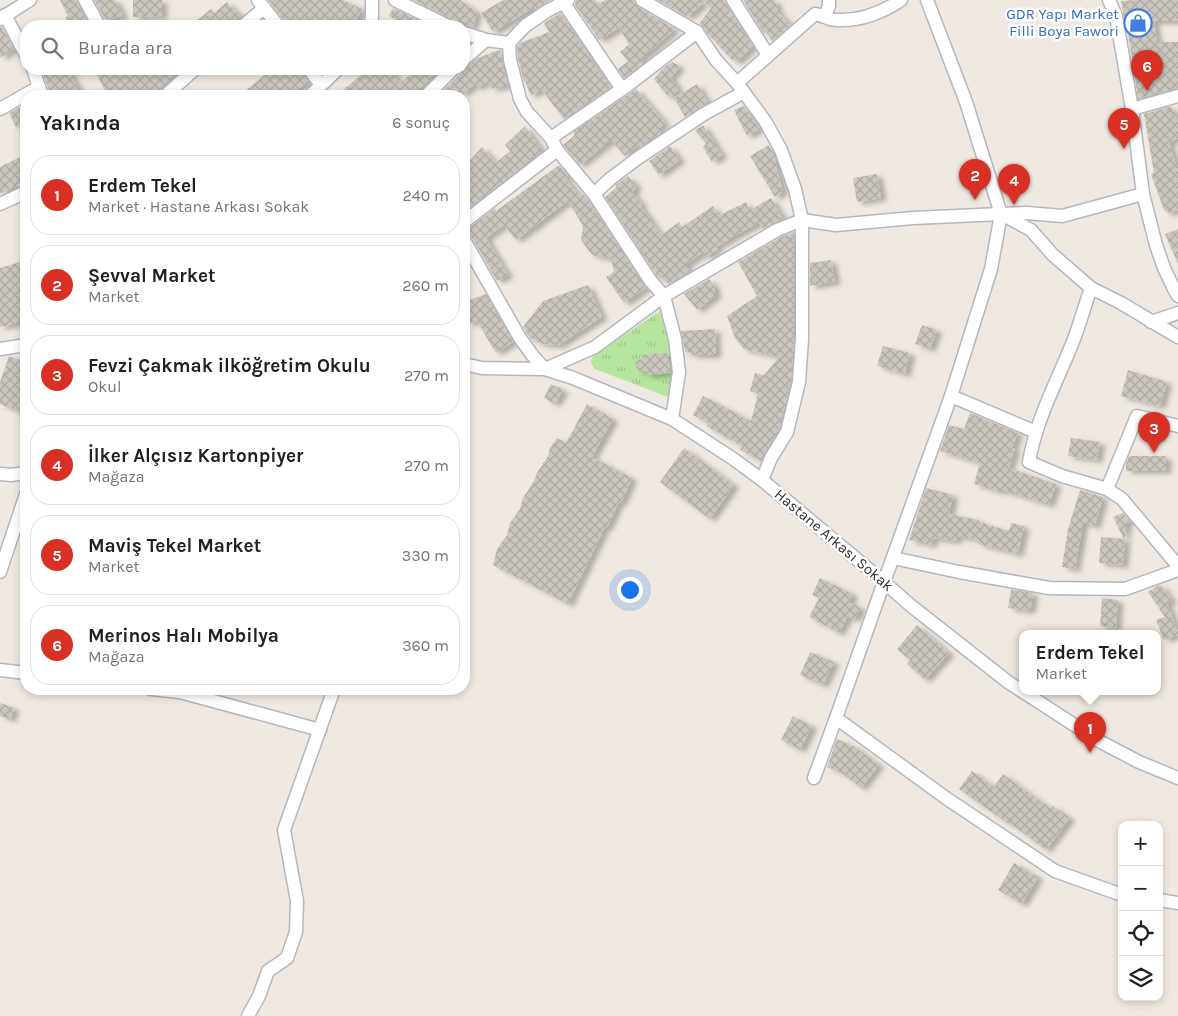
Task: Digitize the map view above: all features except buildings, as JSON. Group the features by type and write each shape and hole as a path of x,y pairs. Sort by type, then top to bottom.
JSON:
{"street":[{"path":"20,46 2,17 30,0"},
{"path":"85,0 96,20"},
{"path":"370,20 372,0"},
{"path":"395,0 436,20"},
{"path":"642,0 697,32 716,60 741,87 766,121 781,150 795,189 802,220 802,339 799,382 787,432 771,458 762,480"},
{"path":"733,0 768,55"},
{"path":"825,16 829,0"},
{"path":"594,194 638,158 741,87 768,55 815,14 825,16 831,20 846,21 860,19 885,10 902,0"},
{"path":"814,778 951,396 991,269 1001,214 966,102 927,0"},
{"path":"1110,0 1116,16 1144,194 1156,245 1164,268 1178,296"},
{"path":"622,89 566,1 525,26 509,43 510,60 520,99 530,116 551,138 557,150 594,194 650,280 664,296 675,339 679,372 672,419"},
{"path":"248,20 261,4 273,20"},
{"path":"551,138 622,89 697,32"},
{"path":"470,35 486,40 509,43"},
{"path":"470,54 486,40"},
{"path":"35,75 39,90"},
{"path":"172,90 189,75"},
{"path":"314,75 322,85"},
{"path":"317,90 332,75"},
{"path":"432,90 447,75"},
{"path":"1132,109 1178,96"},
{"path":"0,109 20,100"},
{"path":"470,217 557,150"},
{"path":"470,250 520,338 532,356 545,369 595,347 664,296 777,230 802,220 836,225 913,218 1001,214 1027,213 1062,216 1144,194"},
{"path":"0,204 20,195"},
{"path":"1001,214 1031,230 1053,255 1091,288 1178,337"},
{"path":"1091,288 1074,340 1044,408 1032,445 1029,462 1062,476 1107,489 1122,499 1178,566"},
{"path":"1151,322 1178,313"},
{"path":"0,349 20,346"},
{"name":"Hastane Arkası Sokak","path":"470,365 482,368 545,369 572,378 672,419 762,480 910,605 1019,689"},
{"path":"951,396 1036,432"},
{"path":"1107,489 1137,416 1178,426"},
{"path":"0,474 20,474"},
{"path":"0,572 3,556 20,510"},
{"path":"893,558 1049,588 1125,589 1178,570"},
{"path":"0,670 20,672"},
{"path":"191,695 320,730"},
{"path":"248,1016 259,996 268,971 287,958 296,932 297,901 284,830 332,695"},
{"name":"Hastane Arkası Sokak","path":"1028,695 1099,742 1139,762 1178,778"},
{"path":"836,718 946,798 1055,871 1118,894"},
{"path":"1163,900 1178,902"}],"green space":[{"path":"660,311 663,314 672,350 671,398 595,369 591,363 592,357"}],"place":[{"name":"GDR Yapı Market Filli Boya Fawori","path":"1138,23"},
{"name":"Merinos Halı Mobilya","path":"1147,91"},
{"name":"Maviş Tekel Market","path":"1124,149"},
{"name":"Şevval Market","path":"975,200"},
{"name":"İlker Alçısız Kartonpiyer","path":"1014,205"},
{"name":"Fevzi Çakmak ilköğretim Okulu","path":"1154,453"},
{"name":"Erdem Tekel","path":"1090,753"}]}
